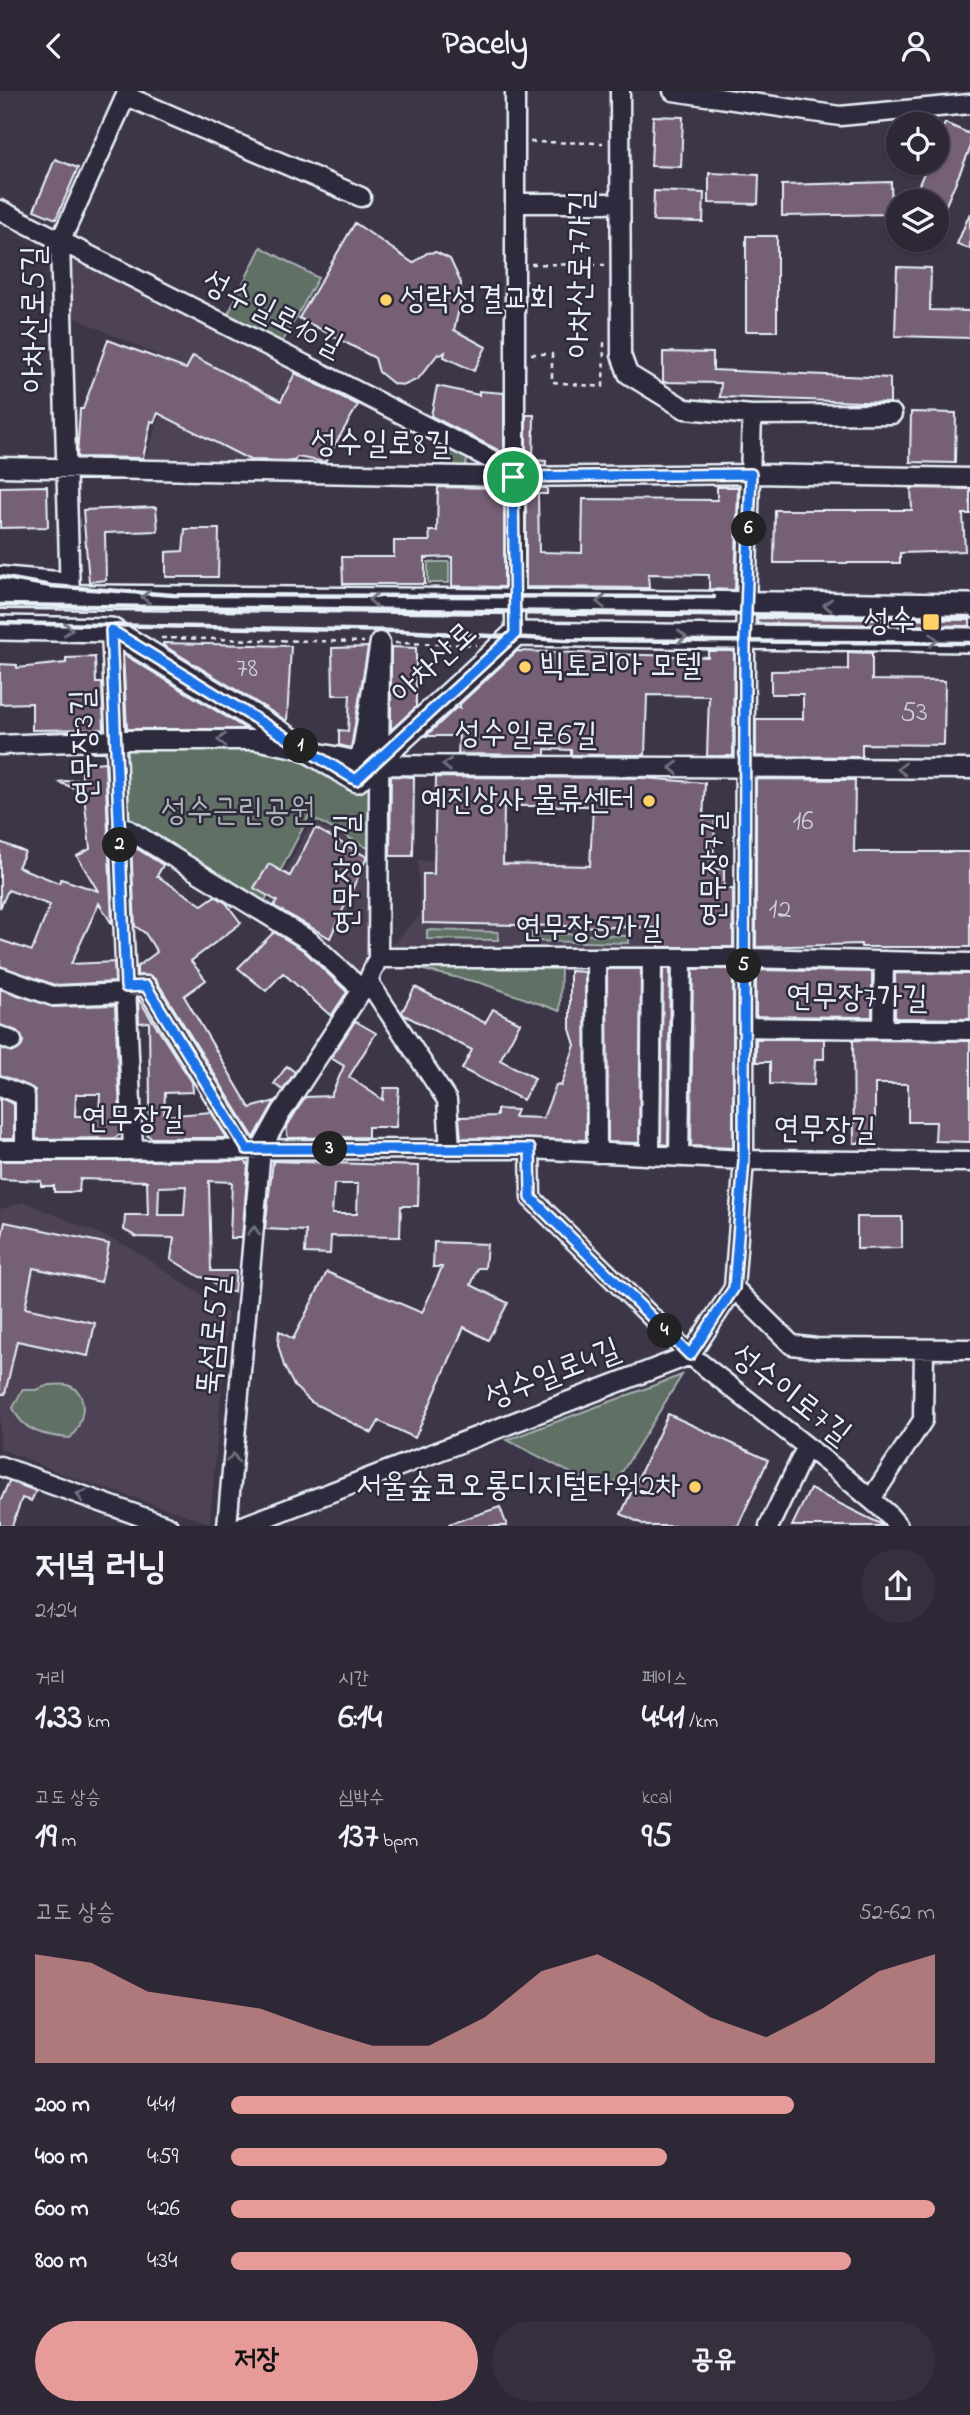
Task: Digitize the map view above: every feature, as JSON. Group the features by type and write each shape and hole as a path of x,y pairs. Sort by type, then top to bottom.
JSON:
{"main road":[{"name":"아차산로","path":"0,596 69,589 515,601 970,640"},
{"name":"아차산로","path":"356,780 515,634 970,606"},
{"path":"0,628 111,630 356,780"}],"street":[{"path":"515,91 515,634"},
{"path":"620,91 621,355 628,374 685,409 752,415 892,414"},
{"path":"673,91 840,116 970,104"},
{"name":"아차산로5길","path":"69,589 60,242 127,94 361,197"},
{"path":"515,203 607,203"},
{"name":"성수일로10길","path":"0,210 500,464 513,477"},
{"name":"연무장7길","path":"744,1160 746,621 752,415"},
{"name":"성수일로8길","path":"0,467 513,477 751,474 970,478"},
{"name":"아차산로","path":"0,576 69,589"},
{"name":"연무장3길","path":"111,630 133,1150"},
{"name":"연무장5길","path":"254,1149 281,1113 365,985 378,958 380,642 356,780"},
{"name":"성수일로6길","path":"0,745 116,740 255,740 379,765 970,769"},
{"name":"연무장5길","path":"119,824 310,941 365,985"},
{"name":"연무장5가길","path":"378,958 744,958 970,963"},
{"path":"596,958 597,1153"},
{"path":"650,1155 652,958"},
{"path":"679,1157 682,958"},
{"path":"883,1028 884,961"},
{"path":"0,977 53,996 146,986 254,1149"},
{"path":"365,985 447,1100 450,1149"},
{"name":"연무장7가길","path":"744,1027 970,1030"},
{"path":"0,1086 25,1096 25,1150"},
{"name":"뚝섬로5길","path":"227,1526 254,1149"},
{"name":"연무장길","path":"0,1150 530,1149 744,1160 970,1162"},
{"name":"성수이로7길","path":"530,1149 531,1198 690,1355 871,1499 898,1526"},
{"path":"690,1355 734,1288 744,1160"},
{"path":"734,1288 792,1345 816,1348 970,1349"},
{"path":"871,1499 923,1420 923,1349"},
{"name":"성수일로4길","path":"243,1526 690,1355"},
{"path":"769,1526 806,1448"},
{"path":"0,1466 168,1526"}],"path":[{"path":"516,142 608,143"},
{"name":"아차산로7가길","path":"517,264 605,265 606,253"},
{"name":"아차산로7가길","path":"517,353 552,354 552,382 603,387 604,333"}],"shaded area":[{"path":"72,253 297,365 246,466 142,466 179,365 71,316"},
{"path":"311,821 374,854 372,955 361,982 266,909"},
{"path":"418,860 653,864 652,953 385,953 420,915"},
{"path":"25,1202 128,1246 228,1313 210,1523 74,1478 0,1449 0,1209"}],"green space":[{"path":"261,247 318,278 282,343 228,314"},
{"path":"448,445 469,455 464,470 441,470"},
{"path":"428,562 449,562 449,583 428,583"},
{"name":"성수근린공원","path":"254,746 374,768 375,852 309,816 262,906 126,821 122,747"},
{"path":"427,930 498,932 498,940 427,939"},
{"path":"532,933 628,936 628,943 532,941"},
{"path":"397,964 561,967 560,1011 481,983"},
{"path":"682,1375 609,1493 507,1440"},
{"path":"49,1385 67,1385 80,1395 83,1410 79,1426 70,1438 52,1436 29,1428 13,1408 22,1390 36,1390"}],"building":[{"path":"653,116 683,117 681,167 651,166"},
{"path":"949,125 970,134 970,149 949,198 949,189 917,189 923,175 949,175"},
{"path":"55,159 78,168 56,219 34,210"},
{"path":"709,173 759,175 758,204 709,203"},
{"path":"891,182 891,189 886,189 886,214 782,216 782,185"},
{"path":"654,191 704,193 703,222 653,221"},
{"path":"970,213 970,249 957,244"},
{"name":"성락성결교회","path":"355,223 413,263 427,253 436,252 450,259 461,283 460,305 454,330 486,347 474,371 444,357 445,352 438,354 418,379 405,385 394,384 379,372 375,358 299,318"},
{"path":"746,236 777,236 777,331 746,331"},
{"path":"897,267 931,268 930,310 970,311 970,338 895,336"},
{"path":"108,340 186,369 193,356 281,401 295,373 358,405 325,462 297,457 294,461 250,460 158,413 154,422 151,421 143,458 77,457 80,409 83,409"},
{"path":"663,352 713,353 713,370 890,378 890,403 720,397 721,383 663,382"},
{"path":"437,386 479,395 479,391 504,393 504,453 431,416"},
{"path":"911,412 956,413 955,463 910,462"},
{"path":"526,415 534,415 533,460 546,461 546,465 526,465"},
{"path":"47,486 48,527 0,528 0,487"},
{"path":"438,487 504,488 504,587 452,586 452,557 425,558 425,584 343,584 342,557 394,557 394,541 430,541 429,531 437,531"},
{"path":"717,487 738,487 735,590 709,589 709,575 648,574 649,588 526,587 526,488 547,488 547,494 538,494 539,552 582,553 583,499 717,500"},
{"path":"911,488 970,489 970,514 963,514 965,551 900,553 900,563 774,563 775,510 912,510"},
{"path":"156,507 158,531 105,533 106,580 89,582 83,510"},
{"path":"185,529 219,529 218,577 166,577 166,552 183,551"},
{"path":"757,618 970,620 970,626 757,623"},
{"path":"163,645 291,646 287,721"},
{"path":"368,647 351,748 339,745 339,730 348,731 350,695 333,695 332,648"},
{"path":"391,647 416,648 416,707 391,730"},
{"path":"517,651 708,657 708,651 734,651 733,756 707,756 709,696 647,695 645,755 571,755 571,750 545,749 545,755 458,754 459,736 426,736 456,708 460,708 460,704"},
{"path":"848,652 872,653 872,680 945,681 944,745 862,744 862,757 756,756 756,719 803,719 803,694 771,694 771,671 848,670"},
{"path":"123,654 246,729 127,729"},
{"path":"95,657 96,683 102,683 104,729 32,730 32,703 0,704 0,664 17,665 17,668 66,663 66,658"},
{"path":"105,762 112,924 99,903 71,964 114,962 115,982 55,985 0,966 0,940 32,951 50,905 8,890 0,908 0,842 25,852 18,867 59,883 61,879 98,891 77,856 90,849 84,796 82,791 58,782 82,779 82,764"},
{"path":"391,776 414,777 413,856 390,856"},
{"path":"436,777 644,778 705,783 703,819 715,819 713,869 724,869 724,889 733,889 733,947 659,947 659,928 423,923 423,874 434,874","holes":["504,806 593,806 590,866 503,864"]},
{"path":"756,779 855,780 854,852 970,852 970,947 861,947 861,944 756,947"},
{"path":"315,828 367,857 330,938 274,906 277,901 254,888 269,864 290,876"},
{"path":"131,845 163,865 157,876 202,905 215,896 226,903 241,923 191,961 206,980 184,996 250,1108 275,1101 254,1138 156,980 151,976 137,975 137,967 157,952 145,933 135,926"},
{"path":"274,932 303,950 347,992 331,1016 283,973 266,991 238,968"},
{"path":"607,969 641,969 639,1143 608,1142"},
{"path":"663,969 670,969 668,1145 661,1144"},
{"path":"693,969 733,969 733,1148 691,1146"},
{"path":"756,970 872,972 872,1017 756,1016"},
{"path":"570,971 585,972 586,1140 461,1138 459,1117 497,1116 497,1109 517,1110 514,1117 543,1118 556,1085 561,1086 575,1045 570,1029"},
{"path":"895,973 970,974 970,1019 895,1018"},
{"path":"415,987 485,1023 493,1009 520,1023 500,1060 535,1078 523,1100 462,1069 472,1050 404,1015 402,1012"},
{"path":"0,989 53,1007 115,1005 121,1134 114,1138 36,1139 35,1090 0,1075 0,1048 14,1052 22,1046 23,1040 17,1031 0,1025","holes":["76,1094 100,1094 99,1116 75,1116"]},
{"path":"138,998 192,1082 193,1092 165,1093 164,1116 211,1112 227,1138 152,1138 147,1135 150,1103 149,1022 139,1023"},
{"path":"355,1021 376,1033 349,1077 383,1100 384,1088 399,1088 396,1127 368,1127 368,1137 288,1138 286,1128 305,1097 331,1096 344,1066 331,1058"},
{"path":"756,1039 824,1039 824,1059 815,1059 814,1085 770,1084 770,1062 756,1062"},
{"path":"853,1040 970,1041 970,1142 935,1141 936,1122 908,1122 908,1084 875,1084 875,1143 854,1143"},
{"path":"287,1066 295,1072 283,1090 274,1084"},
{"path":"0,1098 14,1104 14,1139 0,1139"},
{"path":"0,1161 245,1161 248,1165 242,1238 230,1238 232,1182 209,1181 211,1271 236,1271 234,1292 220,1291 211,1279 200,1277 171,1259 174,1238 137,1237 124,1230 125,1215 148,1215 147,1181 80,1179 79,1192 54,1192 54,1186 41,1186 41,1181 0,1179","holes":["186,1186 184,1215 158,1215 159,1187"]},
{"path":"273,1161 419,1166 418,1206 401,1206 400,1237 331,1236 330,1254 305,1253 306,1231 265,1229","holes":["334,1184 358,1184 357,1214 332,1214"]},
{"path":"857,1217 902,1217 902,1248 857,1249"},
{"path":"5,1222 109,1244 101,1282 33,1268 25,1308 95,1323 88,1356 17,1341 5,1394 0,1394 0,1245"},
{"path":"434,1242 487,1244 485,1268 478,1268 471,1285 508,1303 488,1340 464,1327 415,1438 379,1421 372,1433 311,1402 294,1386 284,1366 278,1345 279,1331 293,1339 327,1272 422,1313 442,1267 433,1267"},
{"name":"서울숲코오롱디지털타워2차","path":"668,1414 768,1460 738,1526 647,1526 621,1514"},
{"path":"9,1481 36,1491 31,1501 22,1498 12,1526 0,1526 0,1502"},
{"path":"810,1489 881,1524 883,1526 792,1526"},
{"path":"500,1507 507,1526 449,1526 449,1524"}],"railway":[{"path":"0,577 51,586 173,595 714,597"},
{"path":"0,605 970,617"},
{"path":"0,623 399,631 565,640 970,643"}],"place":[{"name":"성락성결교회","path":"386,300"},
{"name":"성수","path":"931,622"},
{"name":"빅토리아 모텔","path":"525,667"},
{"name":"예진상사 물류센터","path":"649,801"},
{"name":"서울숲코오롱디지털타워2차","path":"695,1487"}],"route":[{"path":"751,474 745,638 744,1160 734,1288 690,1355 531,1198 530,1149 247,1149 146,986 126,987 111,630 356,780 515,634 513,477 751,474"}]}
